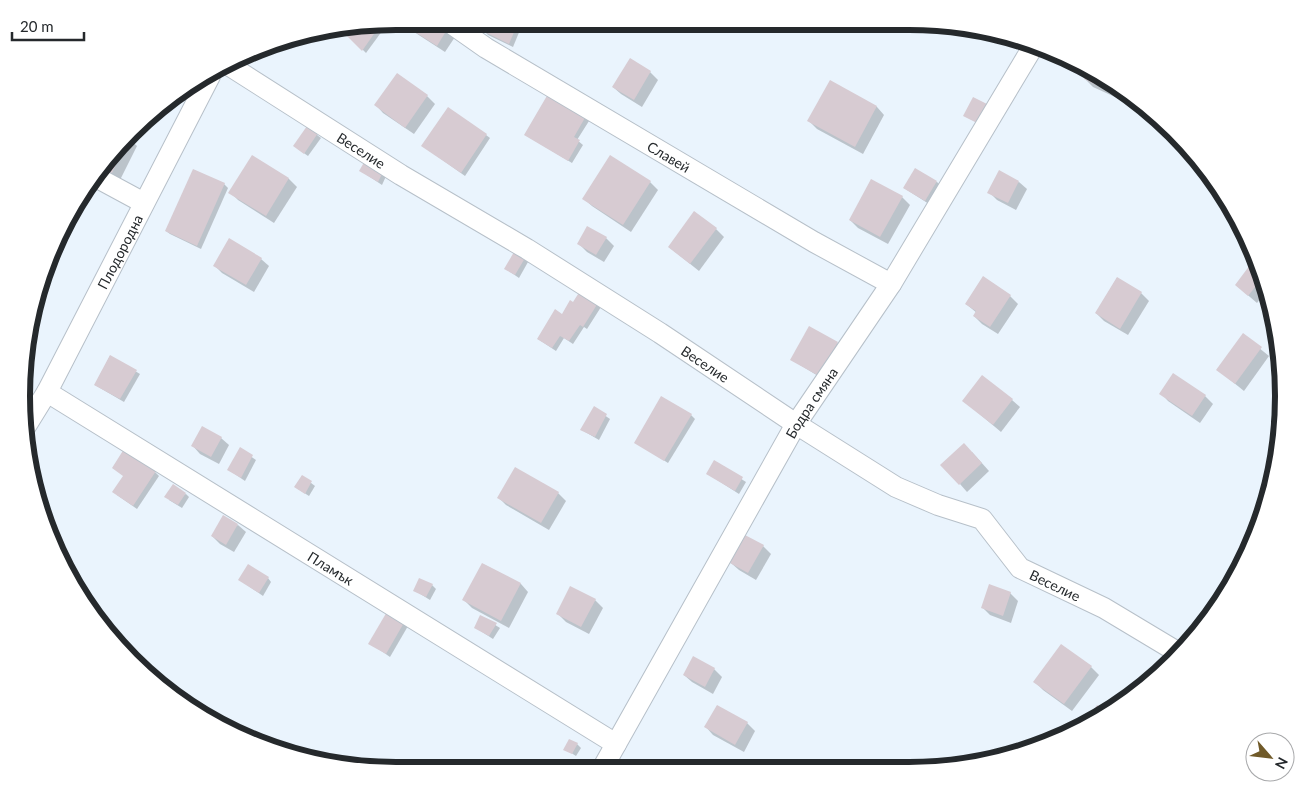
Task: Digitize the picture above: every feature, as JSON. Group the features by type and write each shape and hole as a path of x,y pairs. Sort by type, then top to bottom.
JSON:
{"street":[{"name":"Славей","path":"460,30 486,48 806,237 891,284"},
{"name":"Бодра смяна","path":"606,762 796,424 891,284 1031,51"},
{"name":"Веселие","path":"234,68 401,176 527,249 652,328 796,424 896,487 938,505 982,519 1020,568 1104,608 1173,649"},
{"name":"Плодородна","path":"31,418 206,83"},
{"path":"101,180 144,203"},
{"name":"Пламък","path":"46,392 616,744"}],"building":[{"path":"412,30 447,30 437,46"},
{"path":"484,30 515,30 509,44"},
{"path":"376,31 362,51 345,34"},
{"path":"630,58 651,71 634,100 612,87"},
{"path":"397,73 428,95 405,128 374,105"},
{"path":"1086,76 1113,93 1084,79"},
{"path":"830,80 877,106 855,147 807,121"},
{"path":"548,94 586,116 574,137 580,140 568,161 524,135"},
{"path":"973,97 987,104 977,123 963,116"},
{"path":"448,107 487,134 461,173 421,146"},
{"path":"307,126 318,133 304,154 293,146"},
{"path":"252,155 289,178 266,216 228,193"},
{"path":"610,155 651,181 623,225 582,199"},
{"path":"120,156 111,175 107,172"},
{"path":"366,159 384,170 378,182 359,171"},
{"path":"915,168 937,181 925,201 903,188"},
{"path":"193,169 225,183 197,246 165,231"},
{"path":"999,170 1019,181 1008,203 987,193"},
{"path":"871,179 903,196 880,237 849,220"},
{"path":"694,211 717,228 690,264 668,247"},
{"path":"587,226 607,237 596,255 577,244"},
{"path":"229,238 262,258 246,285 213,266"},
{"path":"514,252 525,258 515,275 504,269"},
{"path":"1251,266 1258,284 1248,296 1235,285"},
{"path":"983,276 1011,295 990,327 973,316 976,311 965,304"},
{"path":"1117,277 1142,292 1120,329 1095,313"},
{"path":"580,291 598,303 583,327 580,325 569,341 560,336 552,348 537,339 555,309 562,314 570,300 573,302"},
{"path":"809,326 838,342 819,376 790,360"},
{"path":"1243,333 1262,347 1235,384 1216,370"},
{"path":"110,355 137,370 120,399 94,385"},
{"path":"1173,373 1206,395 1192,416 1159,394"},
{"path":"982,375 1013,399 993,425 962,401"},
{"path":"661,396 692,414 664,461 634,443"},
{"path":"594,406 607,414 595,437 580,430"},
{"path":"202,426 222,437 211,457 191,446"},
{"path":"964,443 982,463 959,485 940,465"},
{"path":"240,447 253,455 241,478 227,470"},
{"path":"124,449 156,471 133,506 112,492 123,476 112,468"},
{"path":"714,460 743,477 735,491 706,474"},
{"path":"515,467 559,492 541,523 497,498"},
{"path":"302,475 312,481 305,494 294,487"},
{"path":"173,484 186,493 178,505 164,497"},
{"path":"223,515 238,524 226,545 211,536"},
{"path":"745,535 764,545 748,573 730,563"},
{"path":"482,563 521,583 501,621 462,600"},
{"path":"248,564 269,577 259,593 238,580"},
{"path":"419,578 433,584 426,597 413,591"},
{"path":"989,584 1011,592 1003,616 981,608"},
{"path":"570,586 596,599 581,627 556,614"},
{"path":"388,610 405,621 386,654 368,644"},
{"path":"480,615 497,623 489,636 474,628"},
{"path":"1061,644 1092,666 1064,704 1033,682"},
{"path":"693,656 715,668 705,687 683,675"},
{"path":"717,705 748,722 735,745 704,727"},
{"path":"1097,705 1101,707 1092,713"},
{"path":"569,739 578,743 572,754 563,750"}]}
